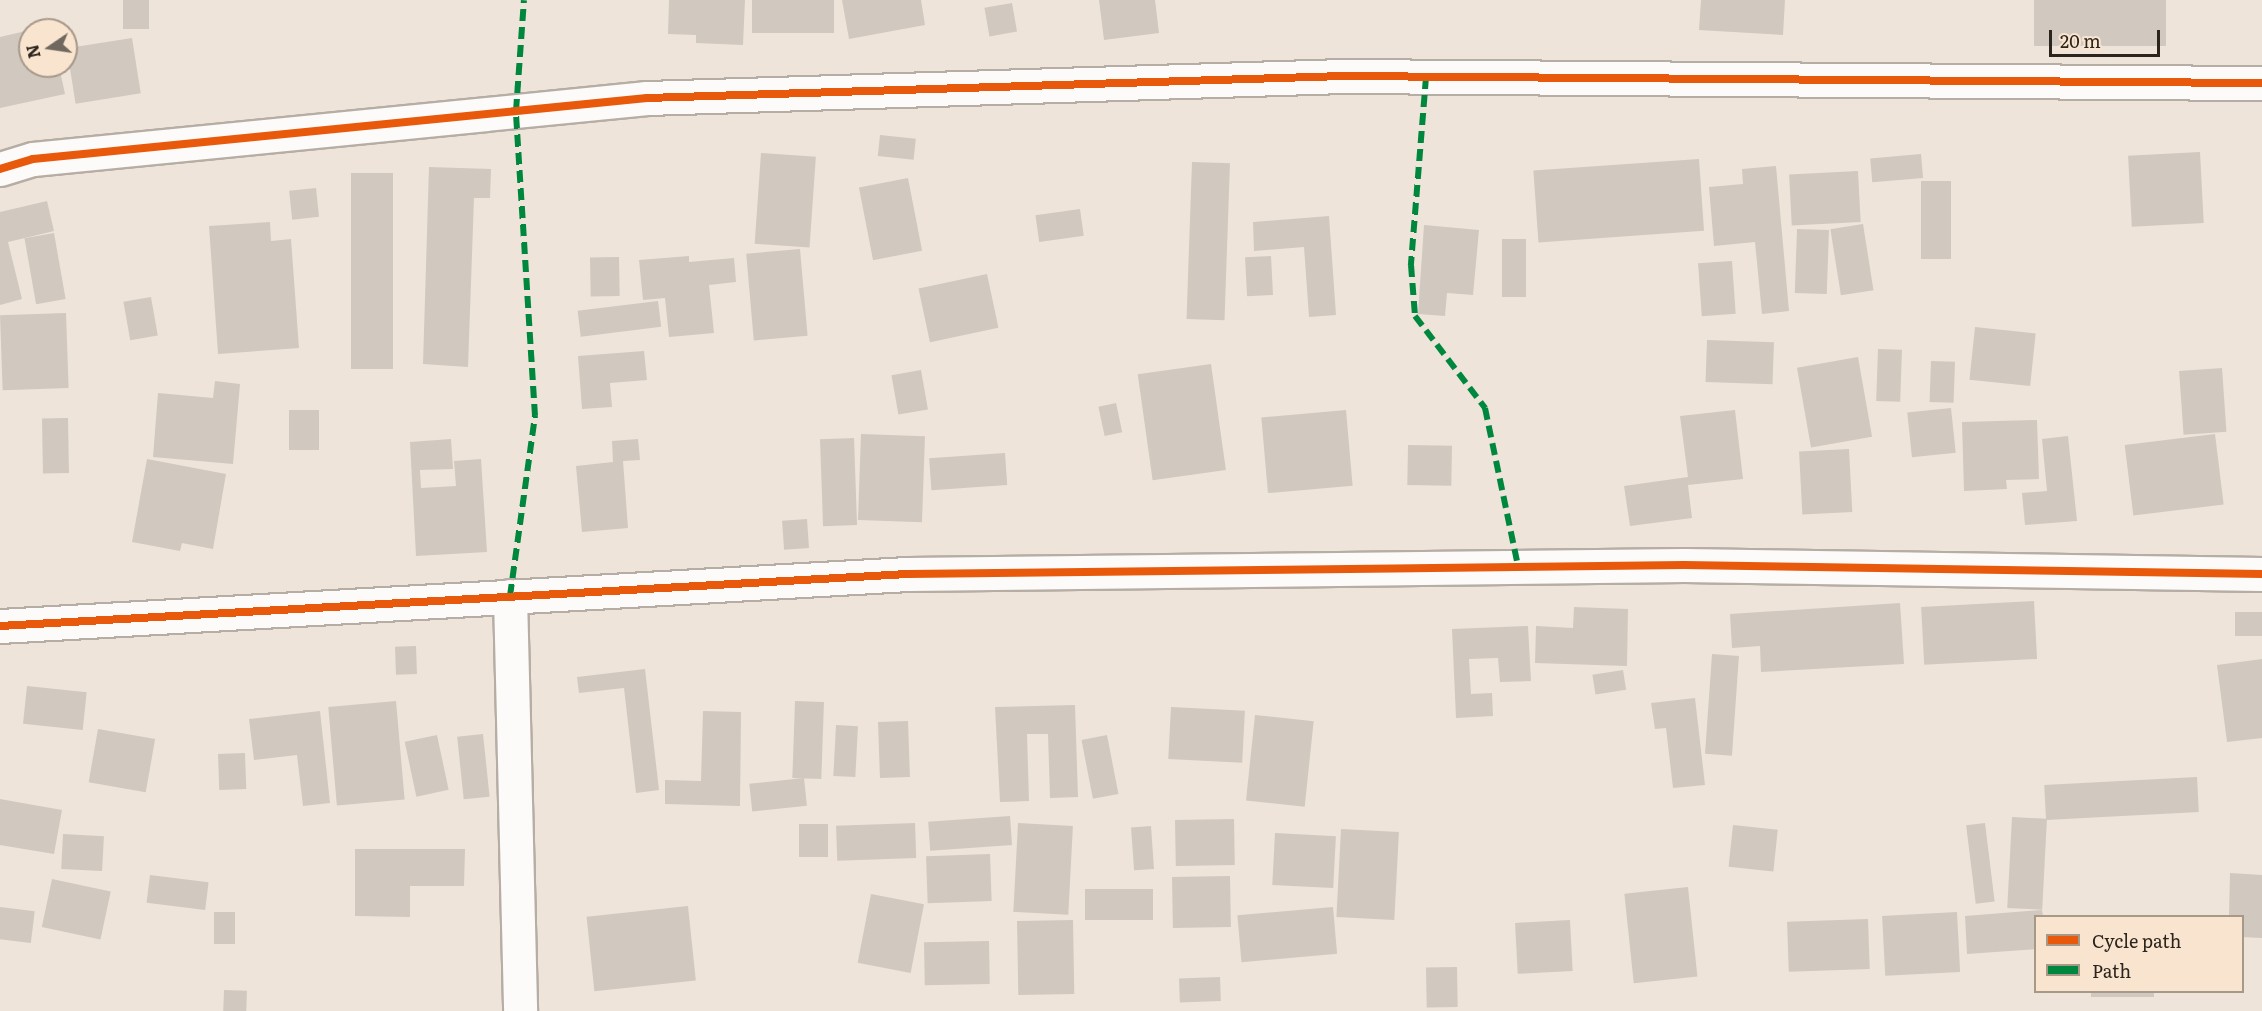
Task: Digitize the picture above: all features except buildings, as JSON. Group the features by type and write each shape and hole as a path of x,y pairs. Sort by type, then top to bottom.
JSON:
{"street":[{"path":"0,169 33,159 647,98 1344,76 2262,83"},
{"path":"0,626 908,574 1684,565 2262,574"},
{"path":"510,596 520,1011"}],"marked path":[{"path":"510,596 535,416 516,111 524,0"},
{"path":"1426,77 1411,265 1415,316 1485,408 1518,566"}],"cycle path":[{"path":"0,169 33,159 647,98 1343,76 2262,83"},
{"path":"0,626 908,574 1684,565 2262,574"}]}
